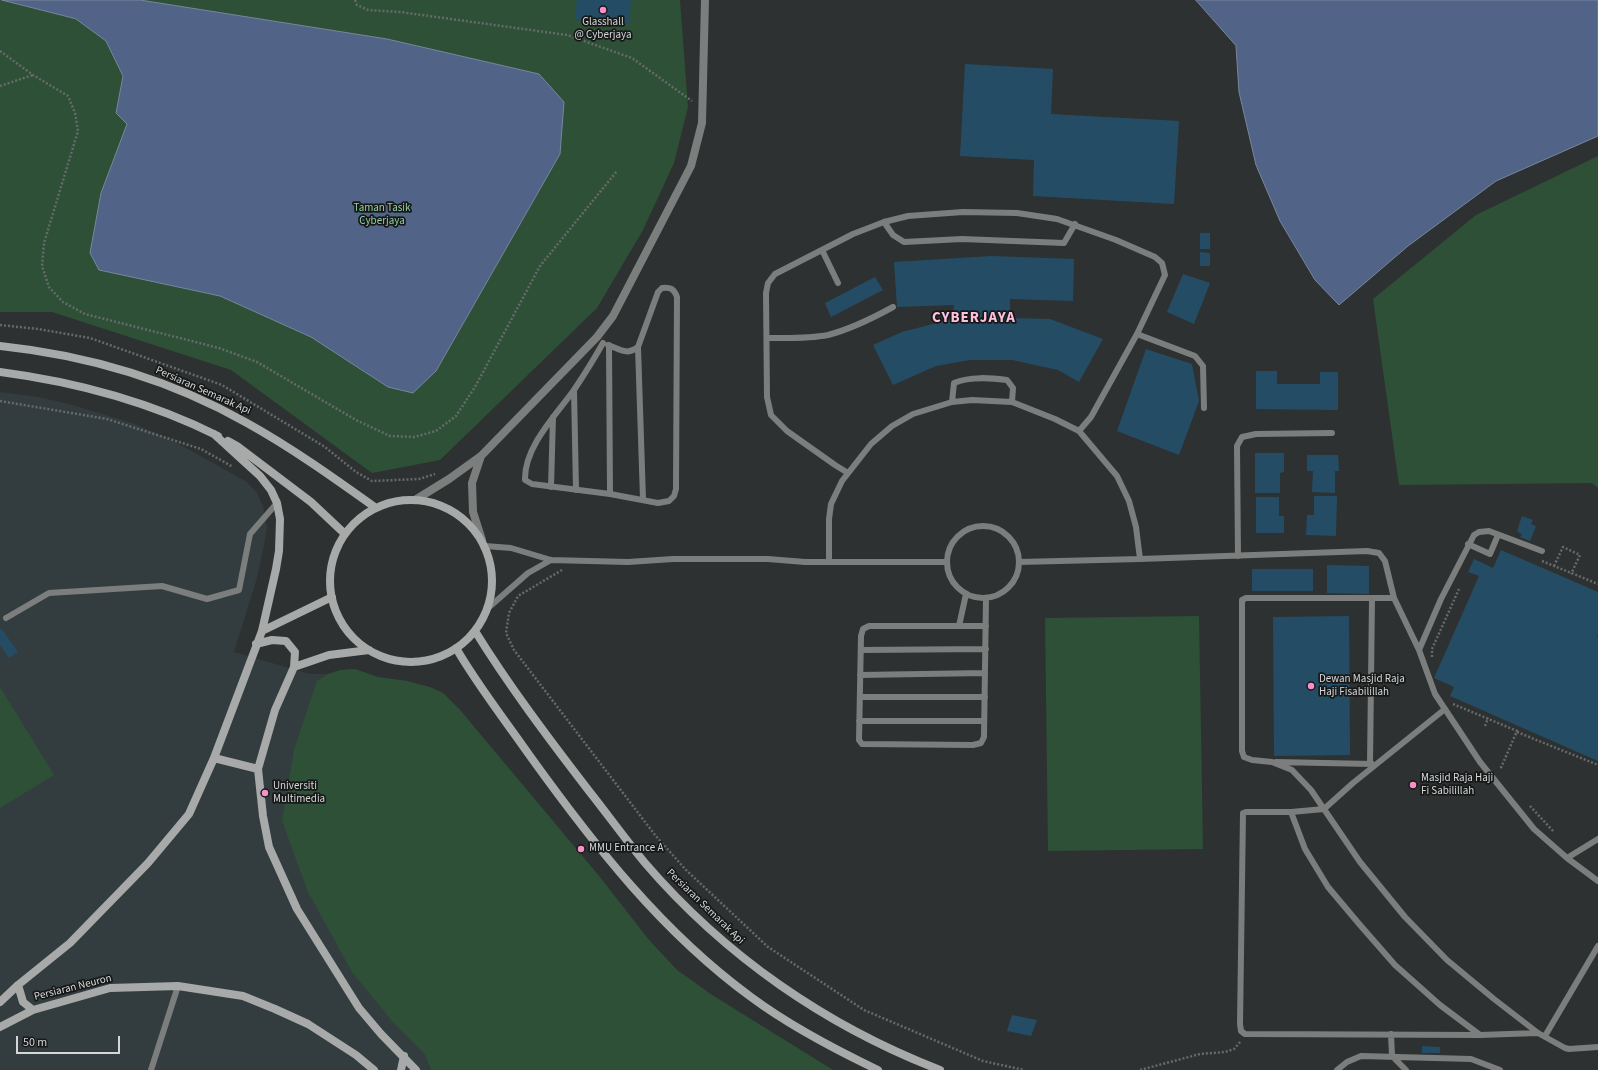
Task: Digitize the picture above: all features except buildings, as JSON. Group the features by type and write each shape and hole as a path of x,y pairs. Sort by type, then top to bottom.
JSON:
{"main road":[{"name":"Persiaran Semarak Api","path":"0,346 64,355 112,367 149,378 190,395 241,419 281,443 307,459 376,508"},
{"path":"0,372 53,380 115,394 167,413 214,434 237,446 311,502 345,534"},
{"path":"0,1002 70,943 148,863 189,814 214,758 262,631 279,551 280,519 271,490 260,476 214,434"},
{"path":"415,500 435,503 454,511 470,524 483,543 490,561 493,577 492,594 488,609 476,631 456,648 435,658 413,662 390,659 369,650 352,636 339,618 332,597 330,575 334,553 345,534 359,519 376,508 395,501 415,500"},
{"path":"262,631 332,597"},
{"name":"Persiaran Semarak Api","path":"476,631 500,671 622,834 646,864 707,927 767,977 828,1016 884,1046 940,1070"},
{"path":"256,644 272,640 286,641 295,652 294,667 275,710 258,769 263,816 269,847 297,909 359,1008 381,1034 416,1070"},
{"path":"456,648 474,678 579,824 630,884 671,928 707,961 756,1001 784,1020 819,1040 878,1070"},
{"path":"294,667 328,655 369,650"},
{"path":"214,758 258,769"},
{"path":"18,986 23,1002 33,1010"},
{"name":"Persiaran Neuron","path":"0,1027 33,1010 110,988 178,986 243,996 275,1009 308,1024 356,1055 374,1070"},
{"path":"401,1070 404,1056"}],"street":[{"path":"415,500 449,479 481,456 596,337 613,316 691,166 702,123 705,0"},
{"path":"481,456 472,483 473,512 483,543"}],"lane":[{"path":"848,473 787,431 771,415 767,397 766,293 768,283 775,274 853,234 884,222 908,216 963,212 1017,213 1058,219 1075,224 1142,251 1162,263 1165,275 1137,334 1091,417 1078,431"},
{"path":"884,222 893,235 904,242 962,239 1064,243 1075,224"},
{"path":"822,250 838,283"},
{"path":"606,344 553,417 534,446 525,472 525,480 532,484 610,494 658,503 669,501 674,496 676,489 677,297 675,290 670,287 662,288 658,292 638,347 643,500"},
{"path":"767,338 797,338 828,335 854,326 893,307"},
{"path":"1137,334 1195,356 1203,366 1204,408"},
{"path":"596,337 606,344 624,352 632,351 638,347"},
{"path":"606,344 610,494"},
{"path":"952,402 954,383 974,379 1007,380 1013,388 1012,402"},
{"path":"574,390 576,490"},
{"path":"829,562 828,519 831,504 848,473 871,444 892,426 913,414 952,402 972,400 1012,402 1055,419 1078,431 1117,476 1120,482 1129,501 1136,527 1140,559"},
{"path":"551,487 553,417"},
{"path":"1238,556 1237,446 1242,437 1256,434 1332,433"},
{"path":"6,618 49,592 162,586 208,599 239,590 250,534 276,503"},
{"path":"976,526 989,526 1001,530 1011,538 1017,549 1019,562 1015,579 1010,586 1003,592 986,598 966,594 958,589 952,581 946,562 948,549 954,538 964,530 976,526"},
{"path":"1419,650 1441,598 1474,535 1479,532 1489,531 1542,551"},
{"path":"1468,544 1490,554 1498,535"},
{"path":"483,543 511,548 552,560 628,562 673,559 768,559 829,562 946,562"},
{"path":"1019,562 1367,551 1379,553 1385,561 1394,598 1419,650 1435,694 1480,762 1534,829 1567,858 1598,881"},
{"path":"488,609 528,573 552,560"},
{"path":"959,626 966,594"},
{"path":"986,598 986,626 986,649 984,737 980,743 973,745 862,744 859,740 859,721 863,629 869,626 986,626"},
{"path":"1377,764 1272,762 1252,760 1244,757 1242,751 1242,600 1246,598 1394,598"},
{"path":"1370,764 1372,599"},
{"path":"861,650 986,649"},
{"path":"860,675 985,673"},
{"path":"860,697 985,697"},
{"path":"1445,709 1324,809 1291,812 1243,813 1241,1031 1245,1034 1480,1035 1538,1033"},
{"path":"859,721 984,721"},
{"path":"1272,762 1292,770 1311,790 1360,862 1405,917 1447,960 1538,1033 1569,1049 1598,1047"},
{"path":"1291,812 1305,849 1328,887 1360,925 1396,965 1440,1005 1480,1035"},
{"path":"1567,858 1598,839"},
{"path":"1544,1036 1598,946"},
{"path":"152,1070 178,986"},
{"path":"1391,1034 1392,1056 1406,1070"},
{"path":"1337,1070 1347,1062 1361,1056 1471,1059 1500,1070"}],"path":[{"path":"355,0 357,5 368,10 400,12 567,36 632,58 702,109"},
{"path":"0,51 33,75 68,96 75,113 78,131 44,244 42,266 49,287 63,302 86,314 220,348 257,362 356,420 390,436 414,437 436,430 456,416 475,387 540,266 617,171"},
{"path":"0,86 33,75"},
{"path":"0,325 38,329 90,338 120,350 222,385 325,447 356,472 372,481 419,479 439,472"},
{"path":"0,401 107,419 201,449 235,468"},
{"path":"1554,566 1563,547 1580,555 1571,574"},
{"path":"577,560 518,596 508,612 506,633 514,650 655,835 686,870 768,947 864,1010 983,1061 1024,1070"},
{"path":"1540,560 1598,584"},
{"path":"1432,662 1432,649 1460,585"},
{"path":"1452,703 1598,765"},
{"path":"1485,726 1488,718"},
{"path":"1504,775 1500,770 1517,731"},
{"path":"1529,805 1558,836"},
{"path":"1140,1070 1200,1054 1225,1052 1234,1049 1245,1034"}],"shaded area":[{"name":"Universiti Multimedia","path":"0,392 38,397 72,405 135,424 177,443 247,482 257,493 263,506 267,527 257,578 234,652 310,674 328,674 340,670 355,669 378,677 407,681 429,687 443,693 460,710 599,876 649,940 677,970 712,995 833,1070 0,1070"}],"green space":[{"name":"Taman Tasik Cyberjaya","path":"0,0 680,0 688,107 674,163 643,230 597,308 440,460 372,473 231,370 52,312 0,312"},
{"path":"1598,156 1598,488 1592,483 1399,485 1373,299 1476,215"},
{"path":"1199,616 1203,849 1048,851 1045,618"},
{"path":"355,669 378,677 407,681 430,687 443,693 460,710 599,876 649,940 677,970 712,995 833,1070 431,1070 425,1054 392,1021 352,972 308,892 282,821 294,750 317,681 328,674 340,670"},
{"path":"0,687 54,775 0,808"}],"water":[{"path":"2,0 140,0 387,39 539,74 564,102 560,154 436,371 413,393 388,387 311,337 220,296 99,270 90,253 101,193 127,124 116,113 123,76 106,41 76,19"},
{"path":"1196,0 1598,0 1598,136 1496,181 1408,246 1339,305 1315,280 1280,221 1256,165 1239,92 1236,46"}],"place":[{"name":"Glasshall @ Cyberjaya","path":"603,10"},
{"name":"Dewan Masjid Raja Haji Fisabilillah","path":"1311,686"},
{"name":"Masjid Raja Haji Fi Sabilillah","path":"1413,785"},
{"name":"Universiti Multimedia","path":"265,793"},
{"name":"MMU Entrance A","path":"581,849"}],"district":[{"name":"CYBERJAYA","path":"974,319"}]}
